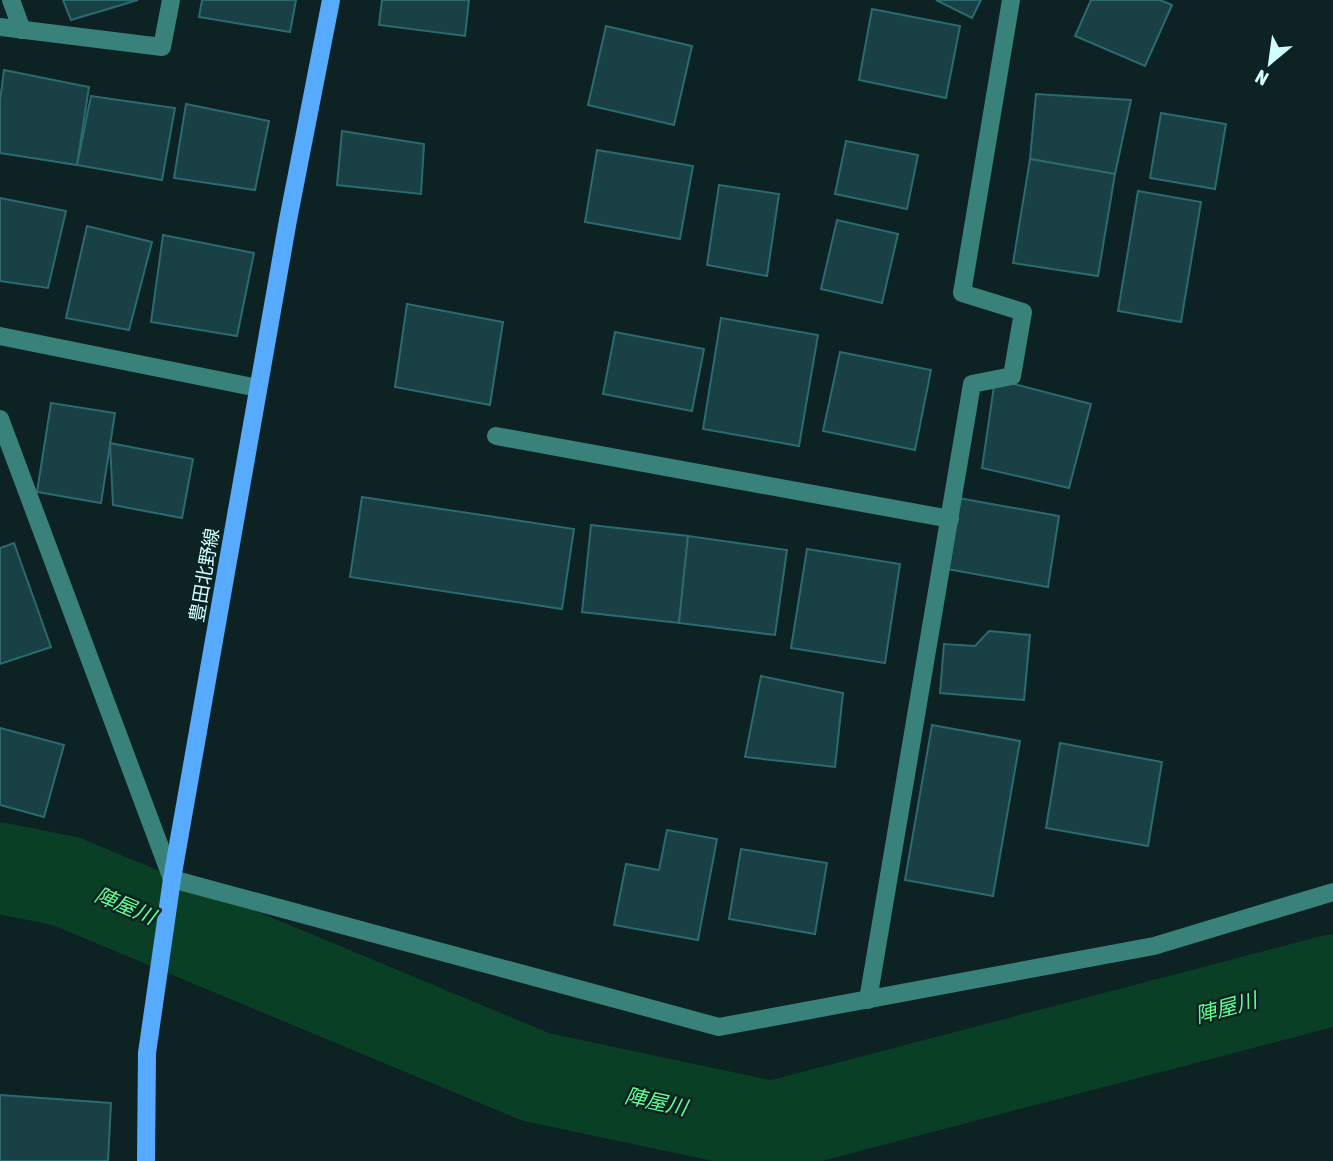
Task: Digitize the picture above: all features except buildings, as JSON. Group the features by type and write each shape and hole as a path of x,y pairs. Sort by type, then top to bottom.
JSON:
{"main road":[{"name":"豊田北野線","path":"146,1161 147,1053 172,879 258,388 331,0"}],"street":[{"path":"11,0 22,30"},
{"path":"0,27 162,47 172,0"},
{"path":"868,1000 972,384 1012,376 1023,312 962,293 1011,0"},
{"path":"0,337 258,388"},
{"path":"0,419 172,879 719,1027 1154,946 1333,892"},
{"path":"496,436 950,519"}],"waterway":[{"name":"陣屋川","path":"0,868 65,881 536,1077 772,1127 1333,980"}]}
